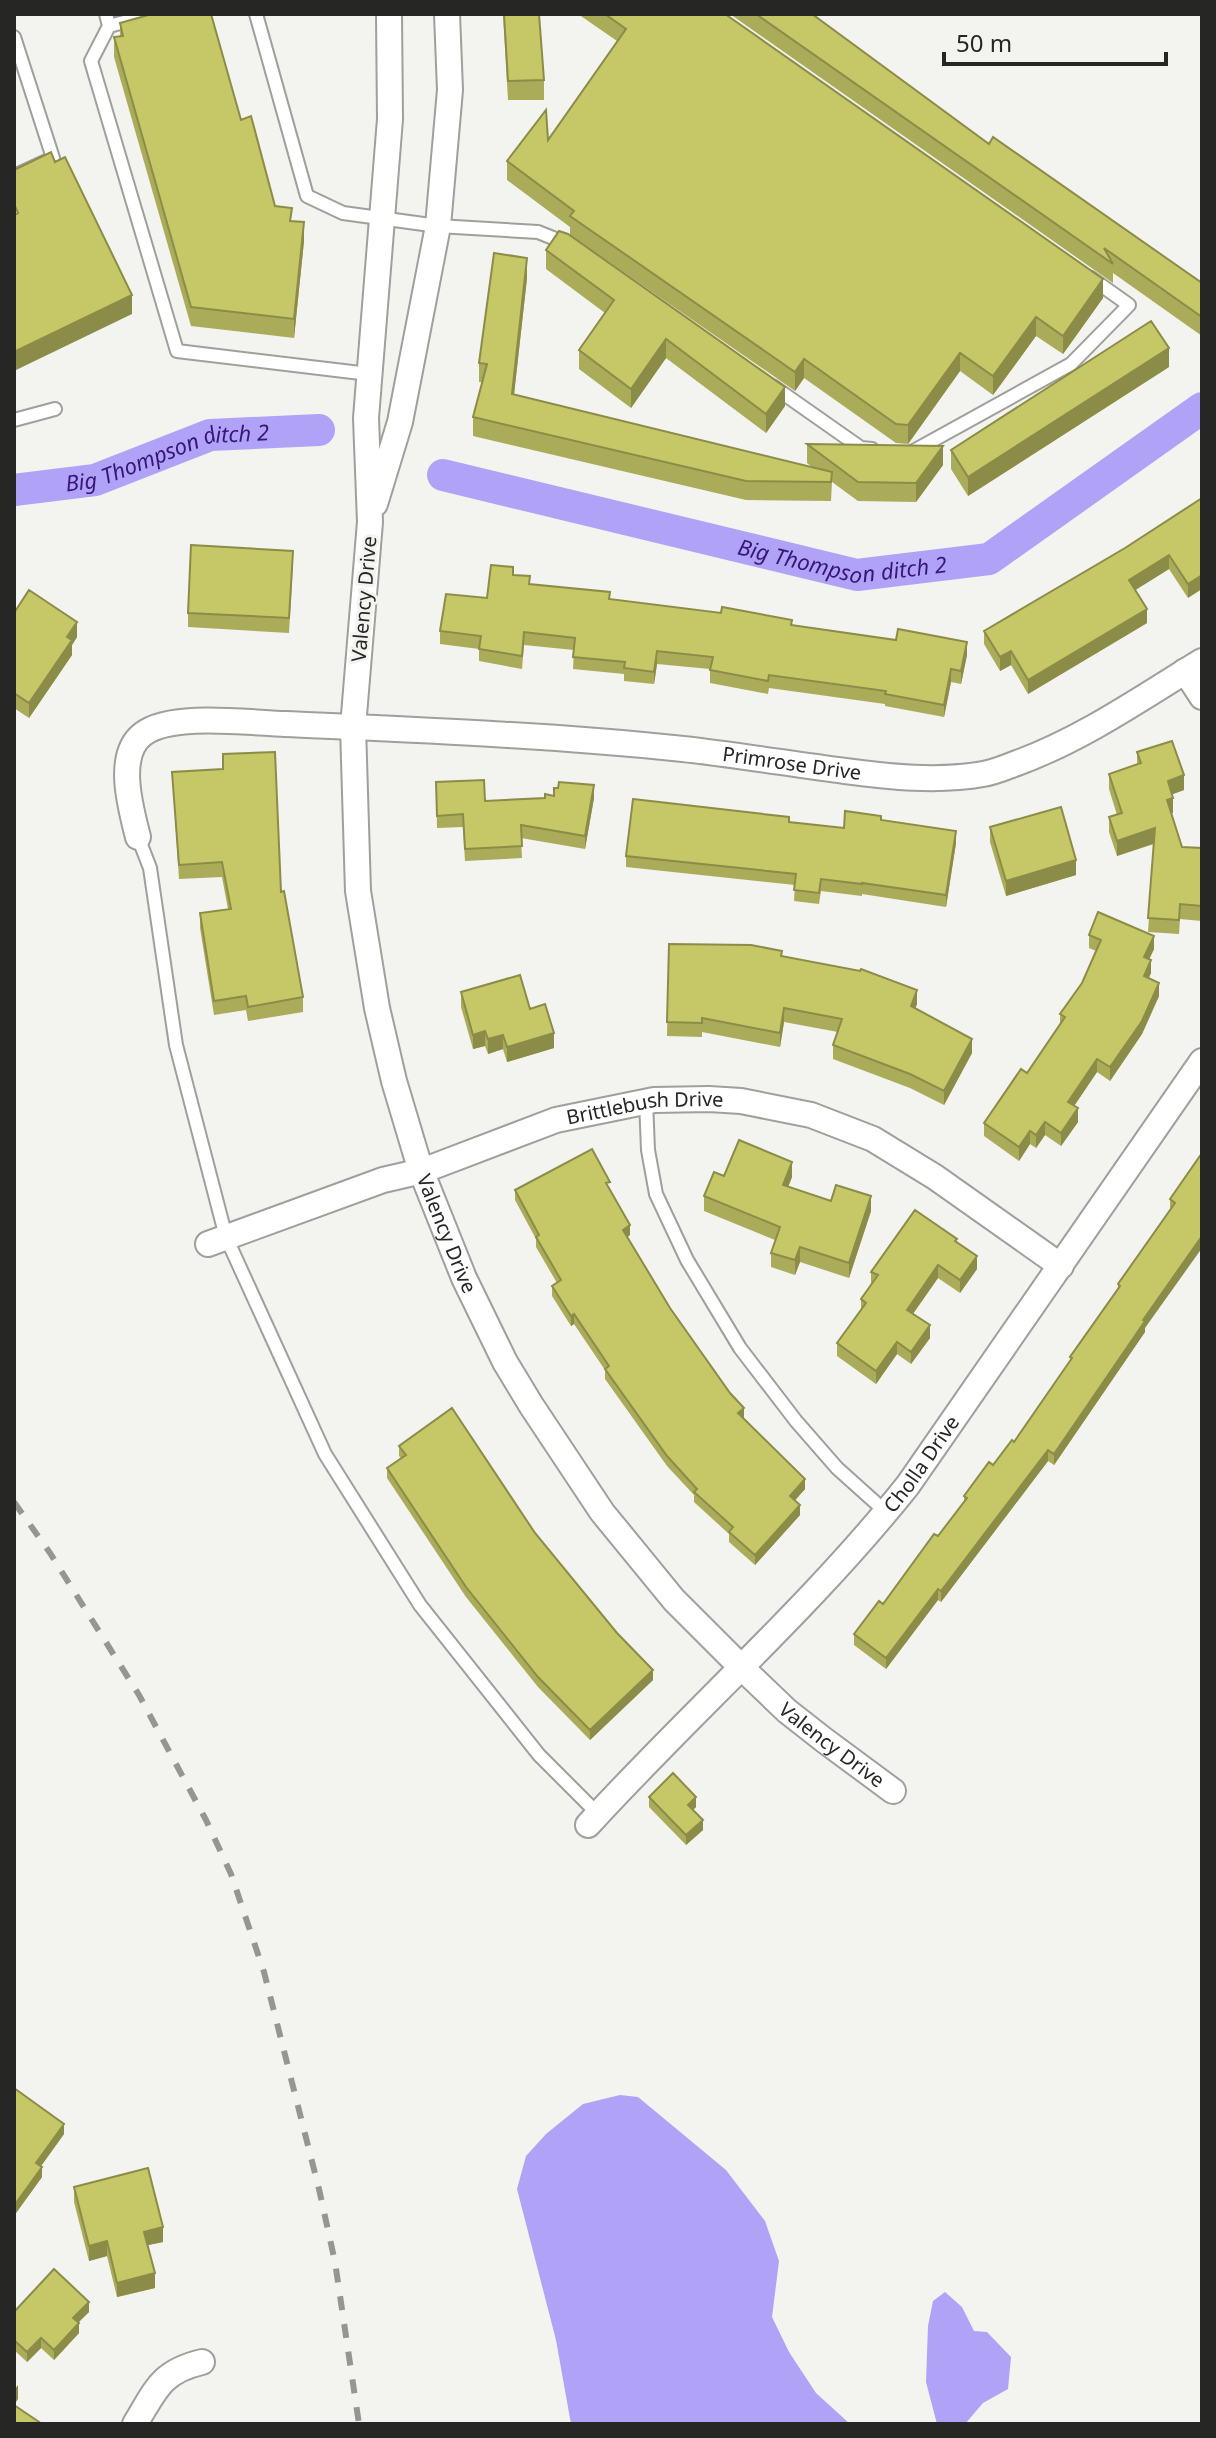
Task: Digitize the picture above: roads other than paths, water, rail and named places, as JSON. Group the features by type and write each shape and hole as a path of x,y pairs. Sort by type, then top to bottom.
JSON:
{"street":[{"name":"Valency Drive","path":"389,14 390,119 366,418 370,522 353,727 354,828 361,916 386,1050 422,1171 464,1278 518,1383 568,1463 602,1512 660,1583 741,1667 787,1711 893,1791"},
{"name":"Valency Drive","path":"370,522 400,422 438,226 450,90 447,14"},
{"name":"Primrose Drive","path":"138,837 126,777 131,753 141,734 162,725 191,721 353,727 596,742 685,750 877,775 928,778 985,774 1033,757 1077,736 1194,666"},
{"path":"1194,666 1202,697"},
{"name":"Cholla Drive","path":"593,1819 843,1560 908,1485 1202,1061"},
{"name":"Brittlebush Drive","path":"217,1241 383,1180 422,1171 556,1120 646,1101 679,1099 741,1101 838,1123 904,1156 1061,1266"},
{"path":"135,2424 171,2373 202,2362"}],"lane":[{"path":"154,14 108,20 91,61 177,351 369,374"},
{"path":"256,14 307,196 343,213 438,226 538,232 572,245 584,254"},
{"path":"14,37 53,158 14,176"},
{"path":"761,377 861,448 910,453 1071,364 1129,305 1077,269"},
{"path":"14,420 55,409"},
{"path":"138,837 150,868 176,1045 217,1241 325,1454 396,1569 420,1605 593,1819"},
{"path":"646,1101 648,1150 656,1194 687,1260 740,1348 796,1421 837,1468 886,1512"}],"waterway":[{"name":"Big Thompson ditch 2","path":"443,475 857,575 989,559 1202,408"},
{"name":"Big Thompson ditch 2","path":"14,490 95,480 210,435 319,430"}],"railway":[{"path":"14,1502 50,1553 139,1695 206,1820 231,1874 264,1972 319,2189 335,2262 359,2424"}]}
